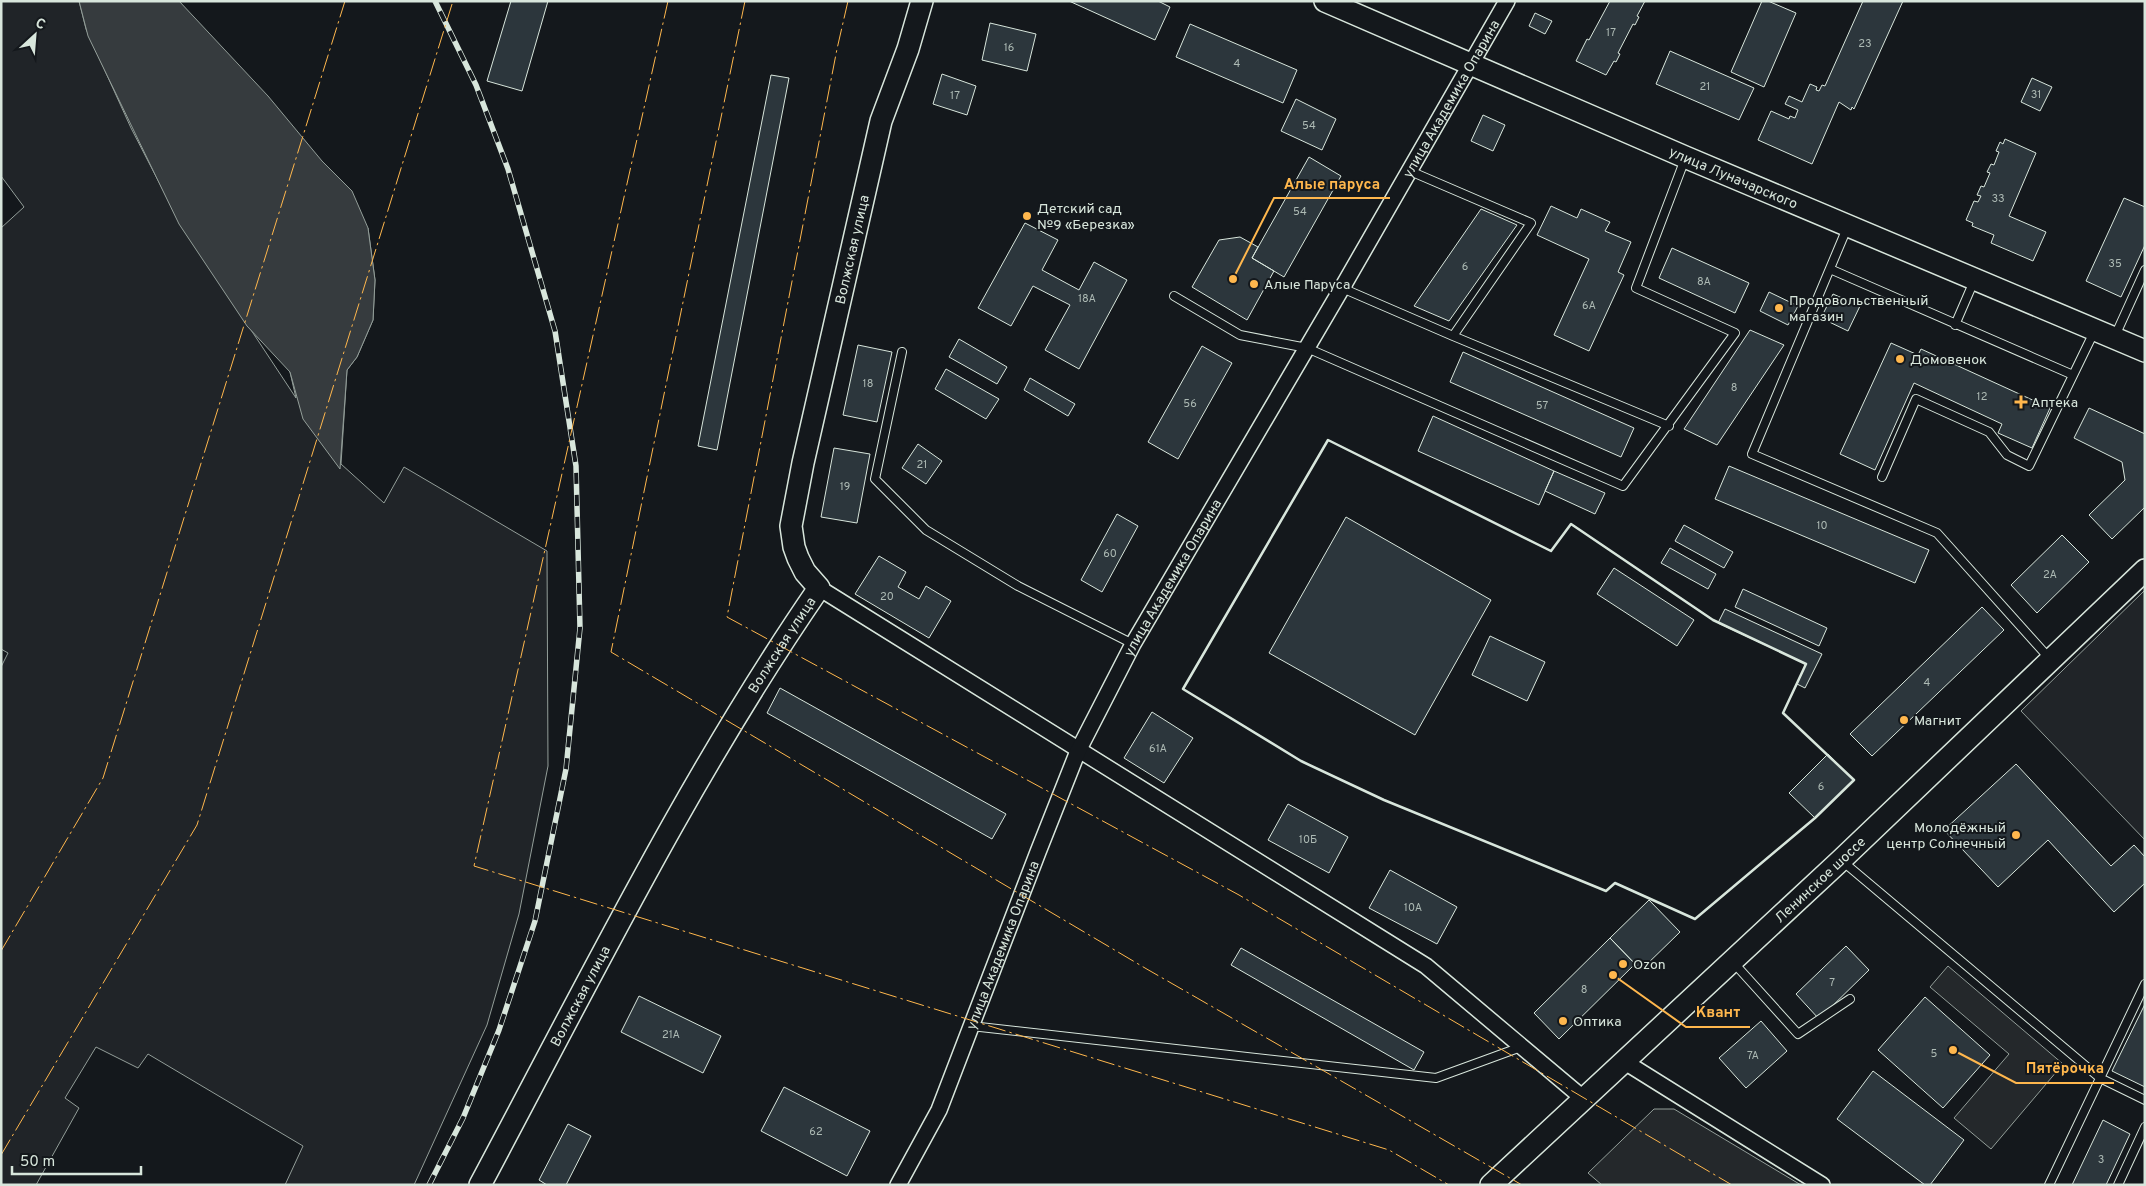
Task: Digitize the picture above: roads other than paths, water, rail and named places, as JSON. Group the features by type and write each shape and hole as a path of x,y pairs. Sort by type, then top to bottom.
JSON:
{"street":[{"name":"Волжская улица","path":"480,1185 681,809 788,634 819,588 804,572 798,558 792,526 804,463 881,121 908,49 922,1"},
{"name":"улица Луначарского","path":"1325,1 1685,157 2145,351"},
{"name":"улица Академика Опарина","path":"898,1185 939,1110 1078,751 1133,644 1342,288 1507,1"},
{"name":"Ленинское шоссе","path":"1491,1185 1841,860 2145,570"},
{"path":"819,588 1426,966 1584,1099"},
{"path":"1625,1062 1822,1185"}],"lane":[{"path":"1174,296 1240,335 1307,348 1623,486 1736,333 1636,288 1685,157"},
{"path":"1410,170 1531,223 1453,336"},
{"path":"1848,226 1752,454 1937,533 2052,660"},
{"path":"1830,270 2073,375"},
{"path":"1882,477 1916,399 1989,432 2007,456 2029,466 2073,375 2105,334 2145,270"},
{"path":"1955,325 1975,279"},
{"path":"1342,288 1669,426"},
{"path":"902,352 875,479 926,530 1018,586 1133,644"},
{"path":"1841,860 2100,1078 2145,1100"},
{"path":"1732,961 1798,1034 1850,999"},
{"path":"2048,1185 2145,984"},
{"path":"971,1026 1436,1078 1521,1047"},
{"path":"2118,1185 2145,1128"}],"railway":[{"path":"429,1185 463,1118 499,1030 535,921 566,769 580,628 576,466 555,331 508,169 476,85 435,1"}],"place":[{"name":"Детский сад №9 «Березка»","path":"1027,216"},
{"name":"Алые паруса","path":"1233,279"},
{"name":"Алые Паруса","path":"1254,284"},
{"name":"Продовольственный магазин","path":"1779,308"},
{"name":"Домовенок","path":"1900,359"},
{"name":"Аптека","path":"2021,402"},
{"name":"Магнит","path":"1904,720"},
{"name":"Молодёжный центр Солнечный","path":"2016,835"},
{"name":"Ozon","path":"1623,964"},
{"name":"Квант","path":"1613,975"},
{"name":"Оптика","path":"1563,1021"},
{"name":"Пятёрочка","path":"1953,1050"}]}
